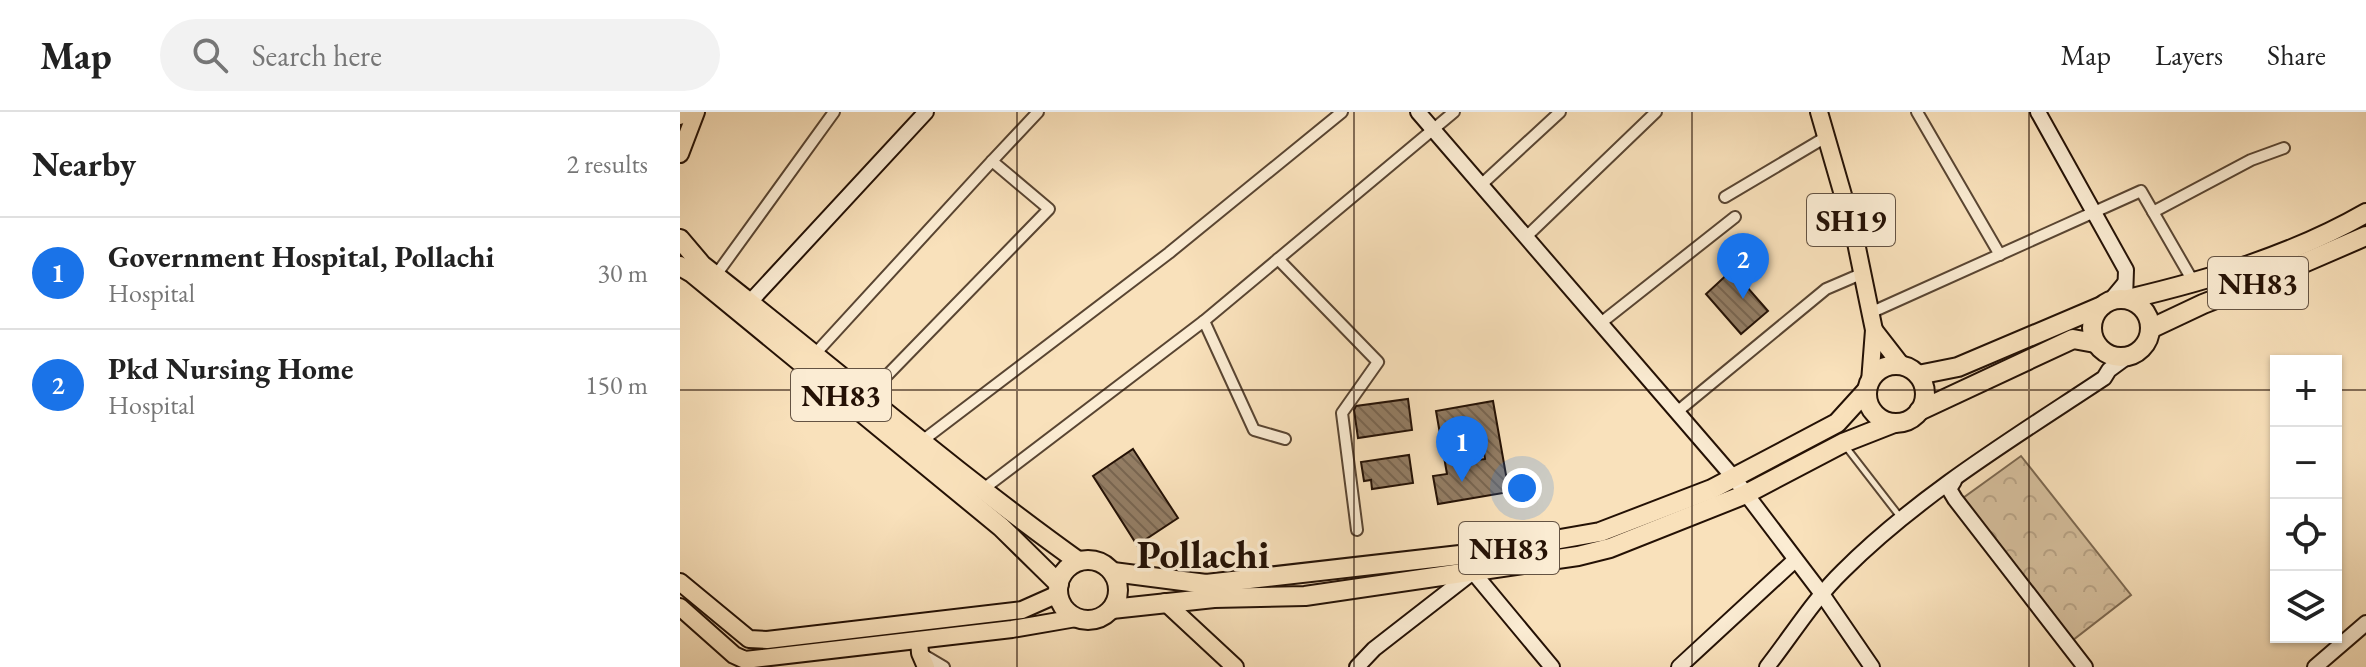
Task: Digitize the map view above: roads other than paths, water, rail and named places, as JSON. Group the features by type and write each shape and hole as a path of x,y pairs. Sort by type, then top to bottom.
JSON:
{"highway":[{"name":"NH83","path":"680,239 700,262 814,355 982,490 1078,561 1098,561 1113,572 1206,584 1486,552 1600,532 1734,478 1837,423 1883,368 1958,367 2118,297 2194,283 2300,245 2366,213"},
{"name":"NH83","path":"680,266 1001,527 1058,589 1067,612 1076,618 1096,619 1112,609 1214,598 1305,596 1578,556 1610,548 1746,494 1843,443 1904,422 1919,411 2073,339 2111,356 2144,346 2150,329 2203,304 2363,243"},
{"path":"2111,356 2092,323 2118,297 2144,311 2150,329"},
{"path":"1910,370 1925,392 1919,411"},
{"path":"1868,386 1867,400 1876,416 1894,423"},
{"path":"1058,589 1069,566 1078,561"},
{"path":"1112,609 1119,590 1113,572"}],"main road":[{"path":"680,154 696,112"},
{"name":"SH19","path":"1824,114 1826,137 1854,233 1874,330 1868,386"},
{"path":"1874,330 1910,370"},
{"path":"680,582 749,639 767,640 1022,610 1058,589"},
{"path":"1165,602 1235,667"},
{"path":"680,607 734,655 745,660 922,653 1012,629 1076,618"},
{"path":"721,667 749,639"}],"street":[{"path":"716,275 834,112"},
{"path":"750,302 926,112"},
{"path":"814,355 1038,112"},
{"path":"922,441 1169,253 1342,112"},
{"path":"1418,112 1734,478 1822,594 1872,667"},
{"path":"982,490 1204,321 1454,112"},
{"path":"1482,184 1560,112"},
{"path":"1527,236 1656,112"},
{"path":"1917,112 2000,255"},
{"path":"2038,112 2126,270 2127,277 2118,297"},
{"path":"1725,197 1826,137"},
{"path":"2153,212 2251,160 2284,148"},
{"path":"866,397 1049,209 992,161"},
{"path":"1870,313 2141,191 2194,283"},
{"path":"1602,322 1735,217"},
{"path":"1278,259 1378,362 1342,413 1357,530"},
{"path":"1678,411 1826,289 1861,274"},
{"path":"1204,321 1254,430 1285,439"},
{"path":"1767,667 1841,572 1954,481 2104,378 2111,356"},
{"path":"1954,481 1949,489 1955,499 2085,667"},
{"path":"1679,667 1795,560"},
{"path":"1357,667 1374,649 1473,572 1552,667"},
{"path":"2315,667 2366,623"},
{"path":"922,653 944,667"}],"lane":[{"path":"1843,443 1903,519"}],"place":[{"name":"Pkd Nursing Home","path":"1743,299"},
{"name":"Government Hospital, Pollachi","path":"1462,482"}],"district":[{"name":"Pollachi","path":"1203,554"}]}
